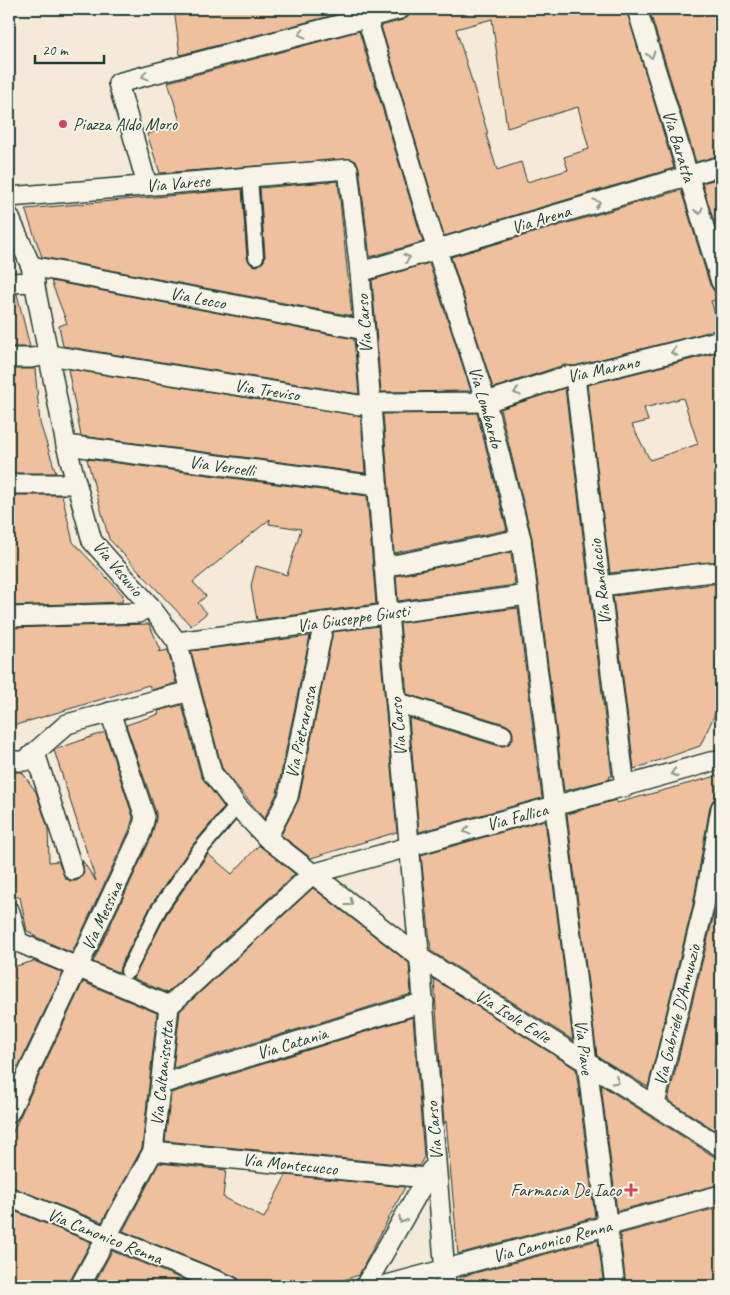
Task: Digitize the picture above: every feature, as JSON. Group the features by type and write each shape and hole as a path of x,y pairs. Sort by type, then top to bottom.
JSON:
{"street":[{"path":"147,186 118,83 338,16 367,18 400,9"},
{"name":"Via Baratta","path":"637,9 721,282"},
{"name":"Via Lombardo","path":"367,18 437,250 486,402 521,539 554,807"},
{"name":"Via Arena","path":"360,272 721,166"},
{"name":"Via Varese","path":"9,197 348,169"},
{"name":"Via Carso","path":"348,169 360,272 388,613 424,1002 436,1160 432,1184"},
{"path":"250,177 256,257"},
{"name":"Via Vesuvio","path":"9,216 33,274 66,445 92,541 150,606 177,642 212,773 237,806 267,838 312,874"},
{"name":"Via Lecco","path":"9,283 33,274 365,330"},
{"name":"Via Marano","path":"486,402 567,376 576,377 721,340"},
{"name":"Via Treviso","path":"9,358 31,358 49,355 358,405 486,402"},
{"name":"Via Randaccio","path":"576,377 625,787"},
{"name":"Via Vercelli","path":"66,445 378,486"},
{"path":"9,484 76,484"},
{"path":"384,567 521,539"},
{"path":"601,586 721,572"},
{"name":"Via Giuseppe Giusti","path":"177,642 528,595"},
{"path":"9,617 138,613 150,606"},
{"name":"Via Pietrarossa","path":"267,838 288,798 324,622"},
{"path":"9,761 25,761 66,724 190,691"},
{"path":"396,702 502,735"},
{"name":"Via Messina","path":"9,1113 16,1078 77,967 141,833 145,817 110,712"},
{"path":"35,753 73,870"},
{"name":"Via Fallica","path":"312,874 721,759"},
{"path":"128,971 160,909 200,851 237,806"},
{"name":"Via Piave","path":"554,807 615,1286"},
{"name":"Via Gabriele D'Annunzio","path":"655,1104 704,907 721,808"},
{"path":"169,1006 312,874"},
{"name":"Via Isole Eolie","path":"312,874 419,957 721,1147"},
{"path":"9,912 13,946"},
{"name":"Via Caltanissetta","path":"13,946 77,967 169,1006 153,1151 80,1286"},
{"name":"Via Catania","path":"161,1084 424,1002"},
{"name":"Via Montecucco","path":"153,1151 432,1184"},
{"path":"432,1184 446,1278"},
{"path":"366,1286 432,1184"},
{"name":"Via Canonico Renna","path":"383,1286 446,1278 608,1226 721,1195"},
{"name":"Via Canonico Renna","path":"9,1197 226,1285"}],"building":[{"path":"174,9 357,9 180,55"},
{"path":"411,9 626,9 674,168 444,236 381,26 408,17","holes":["492,19 507,128 578,107 589,149 564,157 568,170 527,182 521,162 497,170 456,29"]},
{"path":"649,9 721,9 721,155 696,162"},
{"path":"359,31 423,242 370,257 359,168 357,162 352,159 160,173 147,134 181,125 168,82"},
{"path":"721,178 721,245 702,183"},
{"path":"338,181 352,316 42,257 25,209 242,189 247,258 252,265 257,266 264,261 265,256 260,188"},
{"path":"681,190 710,285 714,291 721,293 721,300 711,301 720,329 574,366 564,365 493,388 451,257"},
{"path":"429,263 471,391 381,392 372,280"},
{"path":"51,281 354,339 359,394 63,346 59,326 67,323"},
{"path":"9,294 17,294 30,347 9,347"},
{"path":"721,352 721,561 610,573 587,385","holes":["683,398 698,444 650,460 632,425 648,421 644,408"]},
{"path":"9,369 35,369 40,423 56,473 9,473"},
{"path":"68,369 361,416 365,473 81,436"},
{"path":"565,388 612,776 609,777 610,779 564,791 532,538 500,409"},
{"path":"477,413 507,530 394,553 383,414"},
{"path":"87,459 367,496 376,604 257,620 251,586 256,566 287,575 301,529 269,524 270,519 193,582 206,596 198,603 207,613 191,626 109,539"},
{"path":"9,495 62,495 73,542 123,595 122,602 9,606"},
{"path":"511,552 515,585 398,601 396,576"},
{"path":"721,583 721,701 700,746 634,769 613,596"},
{"path":"518,608 542,798 419,832 409,718 499,746 509,744 513,739 513,733 511,728 505,724 407,694 400,623"},
{"path":"149,624 161,650 159,652 168,650 176,683 151,690 149,685 9,727 9,628"},
{"path":"378,626 397,832 311,858 281,835 299,799 333,632"},
{"path":"310,636 277,793 264,819 222,768 191,651"},
{"path":"182,705 201,776 224,807 192,846 152,904 120,967 120,973 93,962 151,838 156,819 156,813 126,725 159,714 158,711"},
{"path":"105,732 133,817 130,829 72,953 27,931 20,897 9,897 9,772 22,772 36,792 48,828 49,862 58,861 65,878 70,881 76,881 84,873 82,860 96,881 54,750"},
{"path":"720,775 716,795 721,797 713,800 710,806 693,905 648,1087 597,1056 567,814 616,800 617,803"},
{"path":"545,820 573,1040 431,951 421,855"},
{"path":"259,845 295,874 167,993 133,978 167,913 208,854 232,874"},
{"path":"721,873 721,1058 714,1060 721,1084 721,1134 668,1100 715,910"},
{"path":"313,888 409,963 411,994 173,1068 180,1011"},
{"path":"34,961 63,973 18,1067 9,1063 9,968"},
{"path":"434,979 576,1069 595,1217 458,1254 446,1121 444,1124"},
{"path":"83,982 157,1013 142,1148 102,1222 9,1186 9,1140"},
{"path":"413,1017 424,1157 419,1166 165,1141 171,1093"},
{"path":"601,1085 715,1157 721,1158 721,1184 617,1211"},
{"path":"159,1163 226,1170 223,1197 264,1218 286,1175 405,1187 359,1275 325,1286 241,1286 239,1279 234,1276 123,1231"},
{"path":"721,1207 721,1286 626,1286 620,1234"},
{"path":"9,1209 91,1242 69,1286 9,1286"},
{"path":"598,1240 604,1286 460,1286 460,1277"},
{"path":"112,1251 200,1286 93,1286"}],"place":[{"name":"Piazza Aldo Moro","path":"63,124"},
{"name":"Farmacia De Iaco","path":"631,1190"}]}
